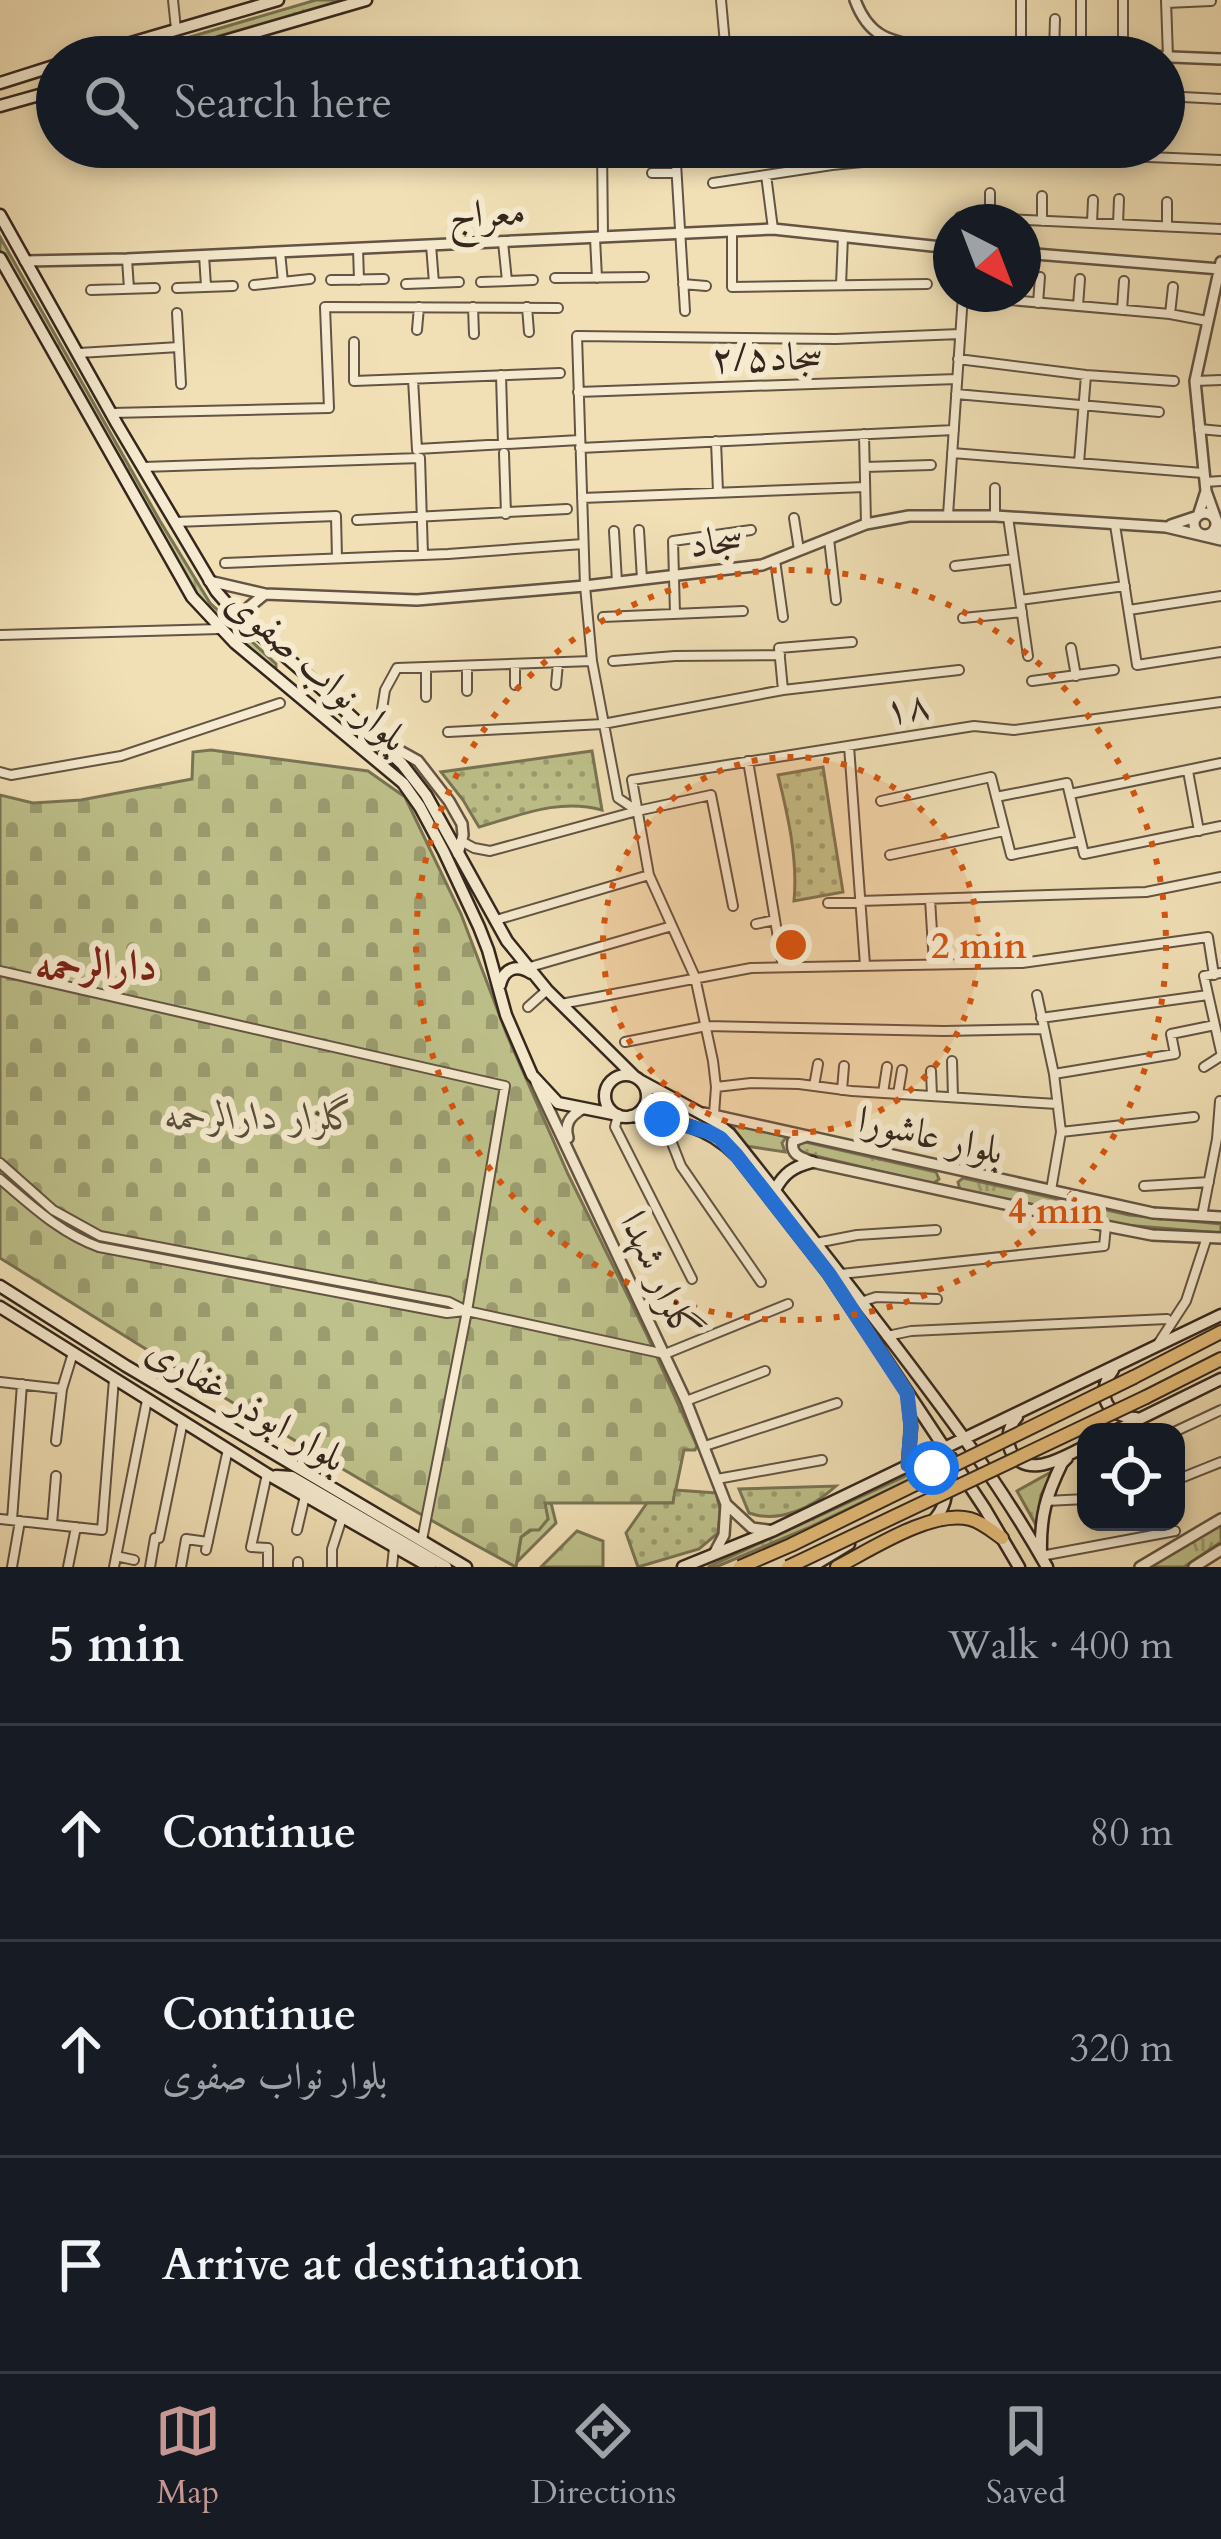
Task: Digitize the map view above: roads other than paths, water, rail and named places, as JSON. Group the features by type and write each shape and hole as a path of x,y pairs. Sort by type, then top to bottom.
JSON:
{"highway":[{"path":"740,1567 1221,1332"},
{"path":"788,1567 1221,1359"},
{"path":"837,1567 933,1521 975,1520 1002,1538"}],"main road":[{"path":"153,36 278,0"},
{"path":"242,36 366,0"},
{"path":"0,82 36,71"},
{"path":"0,106 36,96"},
{"name":"بلوار نواب صفوی","path":"0,215 209,581 243,621 415,779 460,847 506,941 561,1004 638,1079"},
{"name":"بلوار نواب صفوی","path":"0,258 188,591 221,629 412,793 488,950 506,1015 532,1076"},
{"path":"277,679 291,662"},
{"path":"488,950 502,954 507,950 506,941"},
{"path":"506,1015 502,976 518,967 531,971"},
{"path":"532,1076 559,1103 662,1119 720,1138 816,1258 887,1336 1007,1497 1044,1562"},
{"path":"625,1116 606,1101 616,1078 638,1079 730,1134 842,1274 907,1393 1018,1567"},
{"path":"625,1116 645,1105 647,1092 638,1079"},
{"path":"775,1190 781,1177 794,1167 812,1162"},
{"name":"بلوار ابوذر غفاری","path":"0,1286 466,1567"},
{"name":"بلوار ابوذر غفاری","path":"0,1307 269,1475 428,1566"},
{"path":"682,1567 774,1530 1221,1315"},
{"path":"1120,1364 1104,1384 1107,1405 1120,1416 1146,1415"},
{"path":"1130,1423 1221,1379"},
{"path":"907,1393 908,1465"},
{"path":"1028,1409 1007,1432 1008,1445 1019,1460 1038,1466 1077,1451"},
{"path":"1044,1562 1040,1528 1044,1501 1062,1463 1077,1452"},
{"path":"908,1465 929,1466 945,1486 944,1507 933,1521"},
{"path":"269,1475 292,1477 446,1567"},
{"path":"811,1567 880,1524"}],"street":[{"path":"173,0 176,29"},
{"path":"721,0 724,36"},
{"path":"855,0 863,20 883,36"},
{"path":"1021,0 1021,36"},
{"path":"1081,0 1081,36"},
{"path":"1123,0 1123,36"},
{"path":"1167,36 1166,2 1211,1"},
{"path":"1054,36 1055,19"},
{"path":"1185,57 1221,59"},
{"path":"1185,97 1221,99"},
{"path":"1185,158 1221,160"},
{"path":"597,278 601,168"},
{"path":"676,168 685,311"},
{"path":"713,183 814,168"},
{"path":"652,173 676,172"},
{"path":"766,176 773,229"},
{"path":"991,193 991,204"},
{"path":"1042,196 1042,221 1221,229"},
{"path":"1118,224 1119,199"},
{"path":"1092,223 1093,200"},
{"path":"1167,202 1167,226"},
{"name":"معراج","path":"25,261 773,229 933,246"},
{"path":"732,231 732,287 927,284"},
{"path":"841,286 843,236"},
{"path":"503,242 507,281"},
{"path":"431,245 434,283"},
{"path":"358,248 359,280"},
{"path":"280,252 283,282"},
{"path":"1041,255 1220,272 1195,381 1205,482 1215,526 1202,534"},
{"path":"203,256 206,286"},
{"path":"128,259 129,289"},
{"path":"555,278 644,277"},
{"path":"254,285 310,279"},
{"path":"332,280 384,279"},
{"path":"1078,306 1080,279"},
{"path":"481,282 532,280"},
{"path":"1122,310 1124,281"},
{"path":"406,284 459,282"},
{"path":"683,284 706,286"},
{"path":"177,287 232,286"},
{"path":"1170,314 1173,287"},
{"path":"91,290 155,288"},
{"path":"1041,303 1207,321"},
{"path":"111,413 329,408 325,307 558,308"},
{"path":"417,330 419,307"},
{"path":"473,307 474,334"},
{"path":"527,307 529,332"},
{"path":"948,515 962,312"},
{"path":"177,313 181,383"},
{"path":"714,1114 716,1087 695,977 649,875 637,811 618,797 603,724 585,586 577,337 836,339 960,334"},
{"path":"354,342 354,382 560,373"},
{"path":"78,353 179,347"},
{"path":"958,359 1174,380"},
{"path":"501,375 506,514"},
{"path":"1079,463 1086,375"},
{"path":"413,379 423,555"},
{"name":"۲/۵سجاد","path":"578,392 957,380"},
{"path":"1195,381 1221,380"},
{"path":"956,394 1160,412"},
{"path":"1198,429 1221,431"},
{"path":"143,466 954,430"},
{"path":"864,434 866,524"},
{"path":"716,441 718,492"},
{"path":"952,453 1221,481"},
{"path":"865,467 931,465"},
{"path":"1202,534 1194,525 1205,482"},
{"path":"582,498 865,488"},
{"path":"995,488 995,516"},
{"path":"356,520 567,509"},
{"path":"1206,514 1214,519 1221,536 1166,527 1206,514"},
{"path":"175,522 336,516 337,558"},
{"name":"سجاد","path":"209,581 265,595 417,600 762,566 866,524 909,516 995,516 1166,527"},
{"path":"1008,517 1028,656"},
{"path":"794,518 799,550"},
{"path":"1115,525 1138,665 1221,652"},
{"path":"639,530 642,579"},
{"path":"675,614 673,541 751,530"},
{"path":"614,531 617,582"},
{"path":"829,539 836,600"},
{"path":"225,562 583,544"},
{"path":"956,566 1014,559"},
{"path":"775,560 783,616"},
{"path":"963,618 1125,586"},
{"path":"243,621 249,607 265,595"},
{"path":"1129,610 1221,596"},
{"path":"603,616 743,611"},
{"path":"0,635 221,629"},
{"path":"613,661 852,642"},
{"path":"1071,648 1076,676"},
{"path":"779,651 783,690"},
{"path":"382,709 385,690 397,668 592,661"},
{"path":"556,685 558,663"},
{"path":"515,664 515,685"},
{"path":"467,666 467,691"},
{"path":"426,667 427,697"},
{"path":"448,732 603,724 783,690 959,670"},
{"path":"1032,681 1114,670"},
{"name":"۱۸","path":"637,811 632,780 974,726 1014,730 1221,702"},
{"path":"0,772 11,775 121,756 280,703"},
{"path":"849,746 865,965"},
{"path":"748,761 762,843 774,881 783,967"},
{"path":"1070,794 1221,763"},
{"path":"1188,771 1199,831"},
{"path":"880,801 991,777 1011,855 1081,841"},
{"path":"996,797 1067,783 1084,854 1221,826"},
{"path":"460,847 490,851 711,795 733,906"},
{"path":"755,803 768,802"},
{"path":"890,854 1004,831"},
{"path":"762,843 775,841"},
{"path":"496,920 649,875"},
{"path":"828,903 1146,892 1221,877"},
{"path":"930,899 934,964"},
{"path":"756,923 775,920"},
{"path":"531,971 584,950 672,926"},
{"path":"561,1004 751,968 1022,963 1208,937 1217,974 1204,976 1221,1054 1204,1067"},
{"path":"0,971 505,1086 422,1541"},
{"path":"528,1007 548,990"},
{"path":"1037,995 1061,1132 1051,1192"},
{"path":"625,1042 706,1026 944,1031 1042,1024 1208,995"},
{"path":"1054,1073 1175,1054 1171,1034 1215,1025"},
{"path":"952,1061 953,1096"},
{"path":"814,1086 818,1064"},
{"path":"842,1090 844,1066"},
{"path":"883,1093 887,1067"},
{"path":"898,1094 902,1070"},
{"path":"931,1071 932,1096"},
{"name":"گلزار شهدا","path":"532,1076 686,1401 726,1504"},
{"path":"716,1087 752,1083 814,1086 1057,1105"},
{"path":"1202,1216 1219,1139 1220,1101"},
{"path":"581,1109 570,1118 566,1130 583,1176"},
{"name":"بلوار عاشورا","path":"700,1113 1153,1213 1221,1217"},
{"path":"625,1116 615,1127 692,1279"},
{"path":"1061,1132 1194,1117"},
{"path":"662,1119 681,1166 761,1282"},
{"path":"812,1162 795,1154 792,1144 799,1137 815,1137"},
{"name":"بلوار عاشورا","path":"812,1162 1106,1226 1221,1238"},
{"path":"0,1163 53,1210 100,1237 449,1302 466,1311 664,1354 788,1304"},
{"path":"948,1193 952,1169"},
{"path":"0,1179 46,1218 99,1247 447,1313 466,1311"},
{"path":"1144,1186 1209,1182"},
{"path":"842,1274 1103,1246 1106,1226"},
{"path":"817,1243 856,1235 936,1231"},
{"path":"1156,1347 1186,1301 1207,1237"},
{"path":"864,1311 876,1298 937,1299"},
{"path":"887,1336 911,1330 1167,1319"},
{"path":"56,1441 62,1388 73,1353"},
{"path":"686,1401 765,1371"},
{"path":"0,1519 101,1530 114,1379"},
{"path":"0,1382 62,1388"},
{"path":"12,1567 22,1384"},
{"path":"134,1560 115,1562 147,1400"},
{"path":"705,1446 836,1403"},
{"path":"1185,1428 1219,1415"},
{"path":"150,1567 183,1421"},
{"path":"181,1567 186,1539 207,1546 228,1449"},
{"path":"717,1479 822,1460"},
{"path":"1185,1476 1221,1462"},
{"path":"268,1567 268,1548 251,1547 269,1475"},
{"path":"52,1524 56,1476"},
{"path":"297,1530 305,1496"},
{"path":"1044,1501 1077,1499"},
{"path":"726,1504 752,1528 774,1530"},
{"path":"709,1558 724,1535 726,1504"},
{"path":"332,1567 342,1518"},
{"path":"1140,1567 1221,1519"},
{"path":"68,1567 76,1527"},
{"path":"1044,1562 1175,1531"},
{"path":"392,1567 394,1548"},
{"path":"1194,1567 1221,1550"}],"district":[{"name":"دارالرحمه","path":"96,964"}],"park label":[{"name":"گلزار دارالرحمه","path":"261,1115"}]}
